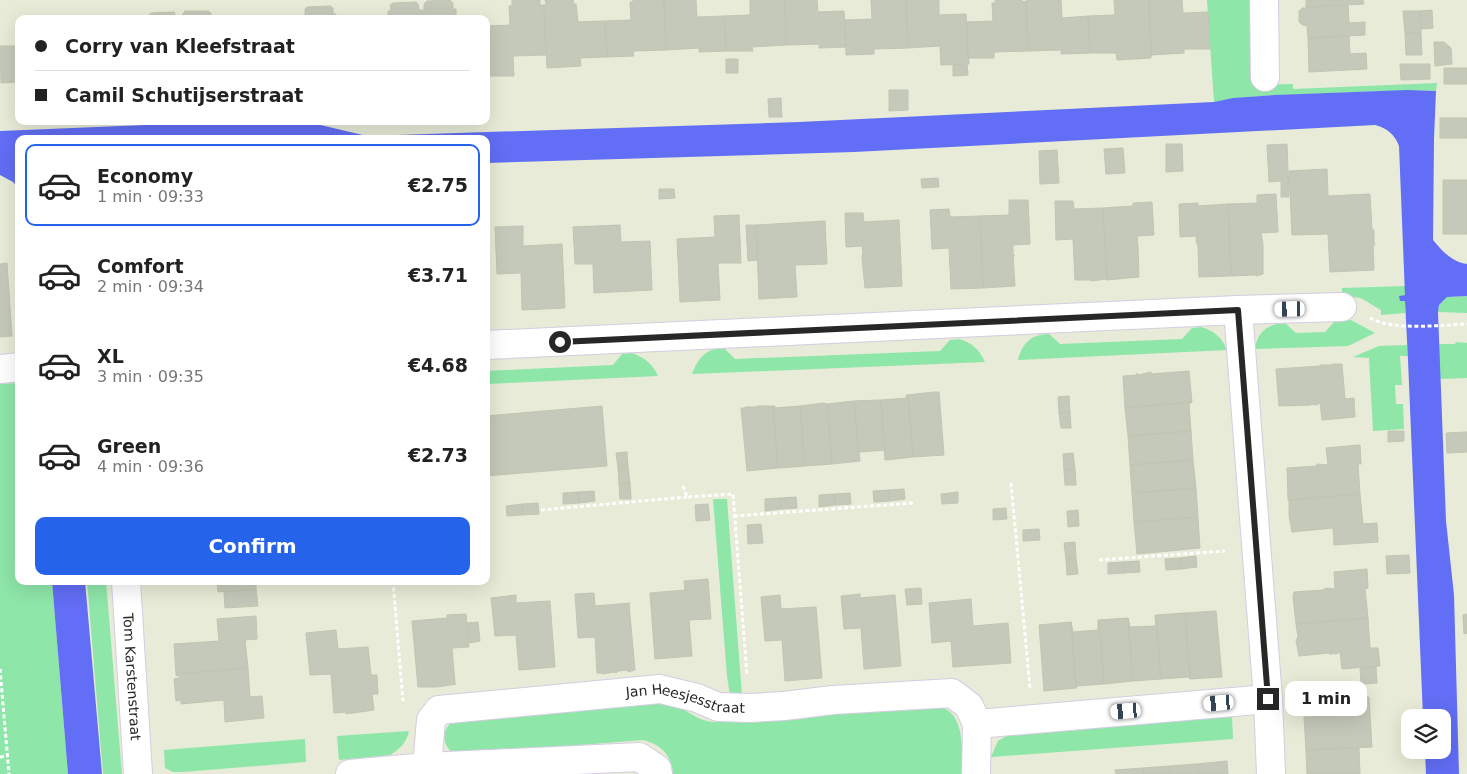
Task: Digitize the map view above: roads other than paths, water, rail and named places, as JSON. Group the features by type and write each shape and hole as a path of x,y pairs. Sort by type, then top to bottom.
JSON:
{"street":[{"path":"1264,0 1265,77"},
{"path":"490,345 1238,310 1342,308"},
{"path":"1238,310 1268,699 1271,774"},
{"path":"0,369 15,367"},
{"name":"Tom Karstenstraat","path":"126,585 138,774"},
{"name":"Jan Heesjesstraat","path":"427,767 431,720 438,710 660,689 697,698 718,707 750,708 833,700 952,693 969,706 977,724"},
{"path":"976,774 977,724 1268,699"},
{"path":"350,774 427,767 639,757 657,769 658,774"}]}
